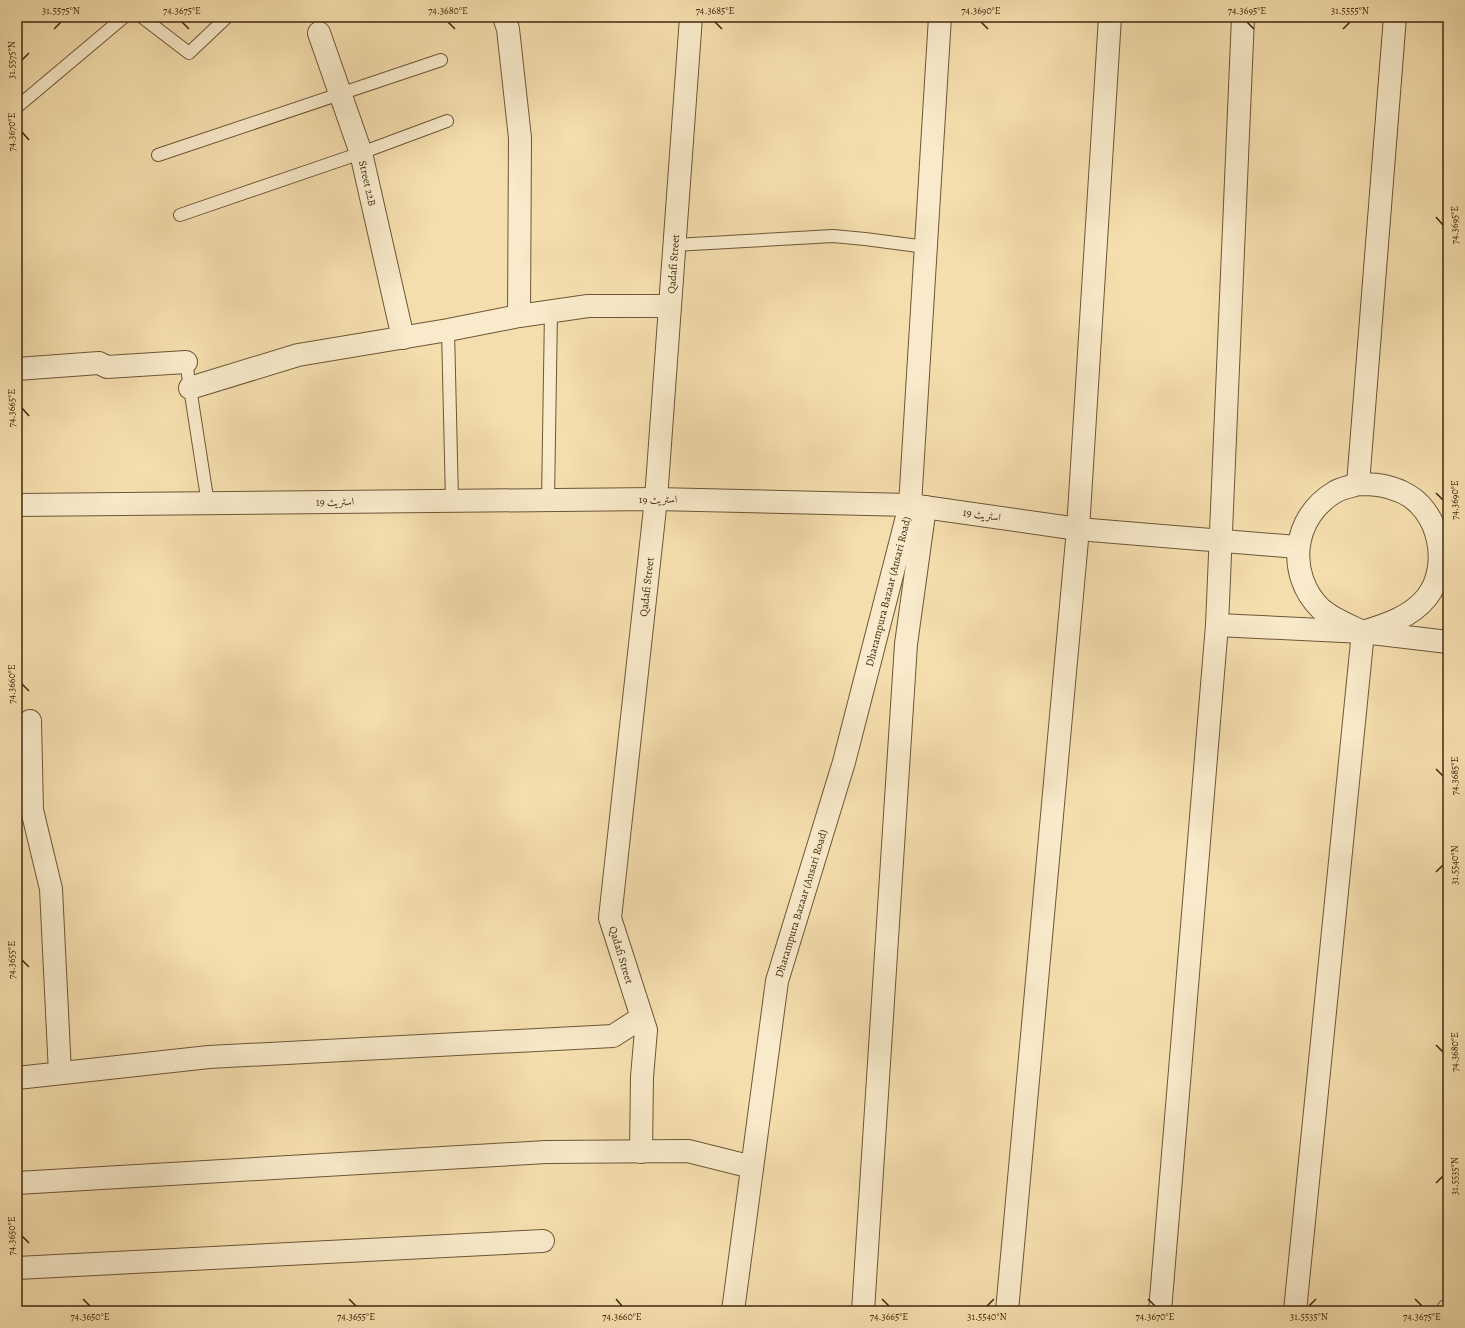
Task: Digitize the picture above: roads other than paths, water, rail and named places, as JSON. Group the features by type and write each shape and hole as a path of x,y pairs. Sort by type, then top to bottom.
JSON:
{"street":[{"path":"504,17 508,29 520,138 520,316"},
{"name":"Qadafi Street","path":"641,1152 642,1078 646,1030 610,918 656,499 691,17"},
{"path":"863,1311 906,644 917,506 926,247 940,17"},
{"path":"1007,1311 1078,529 1110,17"},
{"path":"1160,1311 1217,625 1222,540 1243,17"},
{"path":"1358,484 1395,17"},
{"name":"Street 22B","path":"319,33 361,153 403,338"},
{"path":"190,388 298,355 403,338 520,316 588,306 670,306"},
{"path":"17,369 99,363 107,367 186,362"},
{"path":"1358,484 1381,484 1404,492 1422,507 1435,528 1444,552 1437,575 1427,597 1410,614 1388,624 1363,632 1322,610 1307,592 1299,570 1298,547 1304,525 1317,506 1335,492 1358,484"},
{"name":"اسٹریٹ 19","path":"17,506 656,499 917,506 1078,529 1298,547"},
{"name":"Dharampura Bazaar (Ansari Road)","path":"733,1311 777,981 844,762 917,506"},
{"path":"1217,625 1363,632 1448,642"},
{"path":"1295,1311 1363,632"},
{"path":"30,721 32,810 51,888 60,1073"},
{"path":"17,1078 209,1057 613,1036 642,1018"},
{"path":"17,1183 546,1152 688,1151 752,1167"},
{"path":"17,1268 543,1241"}],"lane":[{"path":"17,107 124,17"},
{"path":"142,17 189,53 227,17"},
{"path":"158,155 341,95 441,60"},
{"path":"180,215 361,153 448,121"},
{"path":"674,245 833,236 864,238 926,247"},
{"path":"548,500 551,311"},
{"path":"448,330 452,501"},
{"path":"186,362 208,504"}]}
